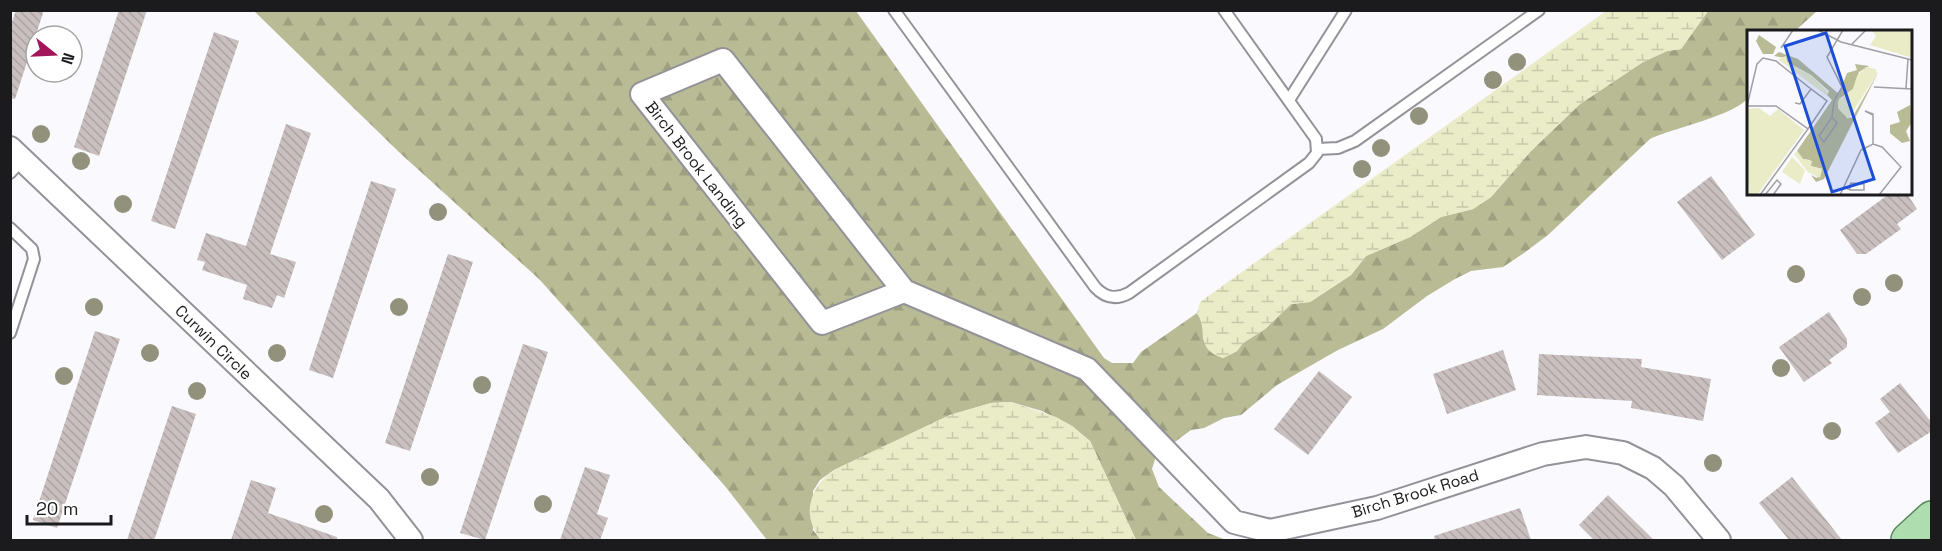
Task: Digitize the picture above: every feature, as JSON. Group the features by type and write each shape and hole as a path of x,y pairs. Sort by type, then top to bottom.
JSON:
{"main road":[{"path":"1908,540 1932,518"}],"street":[{"name":"Birch Brook Landing","path":"723,60 903,291 822,323 642,94 723,60"},
{"name":"Curwin Circle","path":"15,160 379,499 411,540"},
{"name":"Birch Brook Road","path":"903,291 1088,369 1234,522 1270,531 1291,527 1377,508 1543,454 1586,447 1623,453 1653,468 1674,486 1719,540"}],"lane":[{"path":"894,10 1095,287 1108,297 1122,297 1129,293 1309,163 1318,149 1316,139 1224,10"},
{"path":"1289,100 1346,10"},
{"path":"1318,149 1338,148 1355,141 1539,10"},
{"path":"10,228 32,249 34,259 10,333"}],"green space":[{"path":"254,11 856,11 1104,358 1112,363 1133,363 1141,352 1197,313 1203,327 1204,340 1223,358 1237,351 1243,343 1265,329 1291,304 1310,302 1351,275 1366,256 1410,237 1441,217 1473,209 1491,197 1531,151 1580,104 1643,62 1667,51 1681,49 1708,11 1817,11 1796,30 1747,30 1747,98 1742,103 1719,115 1650,139 1548,235 1524,253 1503,267 1471,271 1455,279 1427,296 1383,329 1338,350 1277,385 1241,415 1224,418 1204,428 1191,430 1156,456 1152,469 1159,487 1208,533 1226,540 1136,540 1090,441 1072,426 1042,411 1011,402 991,403 950,415 834,470 820,480 813,491 813,530 821,540 767,540 725,486 539,279 400,153"},
{"path":"1606,11 1708,11 1681,49 1667,51 1643,62 1580,104 1531,151 1491,197 1473,209 1441,217 1410,237 1366,256 1351,275 1310,302 1291,304 1265,329 1243,343 1237,351 1223,358 1208,350 1197,313 1200,302"},
{"path":"1011,402 1056,417 1072,426 1090,441 1136,540 821,540 811,521 811,502 819,485 834,470 950,415 991,403"}],"building":[{"path":"16,10 44,10 39,24 24,24 24,71 15,99 10,98 10,28"},
{"path":"119,10 147,10 99,156 74,147"},
{"path":"214,32 239,41 175,229 151,221"},
{"path":"286,124 311,133 270,254 296,262 284,298 277,295 272,308 243,299 247,285 202,270 205,262 197,260 206,233 246,246"},
{"path":"1711,176 1755,235 1722,260 1677,202"},
{"path":"371,181 396,189 333,378 309,370"},
{"path":"1888,195 1908,195 1917,209 1897,224 1901,229 1866,254 1857,254 1840,230"},
{"path":"448,254 473,262 410,451 385,443"},
{"path":"1829,312 1847,339 1847,347 1829,360 1832,363 1804,382 1779,347"},
{"path":"95,331 120,339 57,528 33,520"},
{"path":"523,344 548,352 485,540 460,533"},
{"path":"1503,350 1516,390 1447,414 1433,374"},
{"path":"1539,354 1642,359 1641,367 1711,379 1703,421 1631,408 1632,401 1537,395"},
{"path":"1319,371 1352,397 1308,455 1274,429"},
{"path":"1900,383 1932,423 1932,431 1898,453 1875,423 1890,412 1880,399"},
{"path":"172,406 196,414 157,532 154,540 127,540"},
{"path":"585,467 610,475 597,514 608,518 600,540 560,540"},
{"path":"1792,477 1842,540 1789,540 1759,503"},
{"path":"251,480 276,488 268,513 337,537 337,540 231,540"},
{"path":"1608,495 1654,540 1594,540 1579,525"},
{"path":"1520,508 1531,540 1435,540 1434,536"}]}
